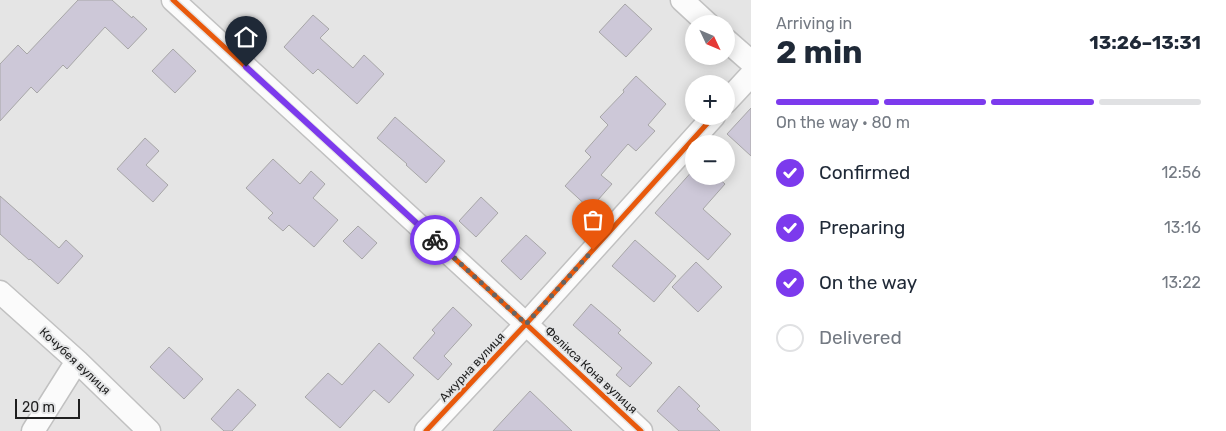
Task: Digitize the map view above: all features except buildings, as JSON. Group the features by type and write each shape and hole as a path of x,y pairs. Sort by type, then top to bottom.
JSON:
{"street":[{"name":"Фелікса Кона вулиця","path":"173,0 641,431"},
{"path":"682,0 698,15"},
{"path":"735,48 751,62"},
{"path":"735,92 751,75"},
{"name":"Ажурна вулиця","path":"426,431 526,324 706,125"},
{"name":"Кочубея вулиця","path":"0,292 77,361 149,431"},
{"path":"33,431 77,361"}],"cycle path":[{"path":"173,0 641,431"},
{"path":"426,431 526,324 706,125"}],"way so far":[{"path":"435,240 526,324 593,250"}],"route":[{"path":"246,67 435,240"}]}
